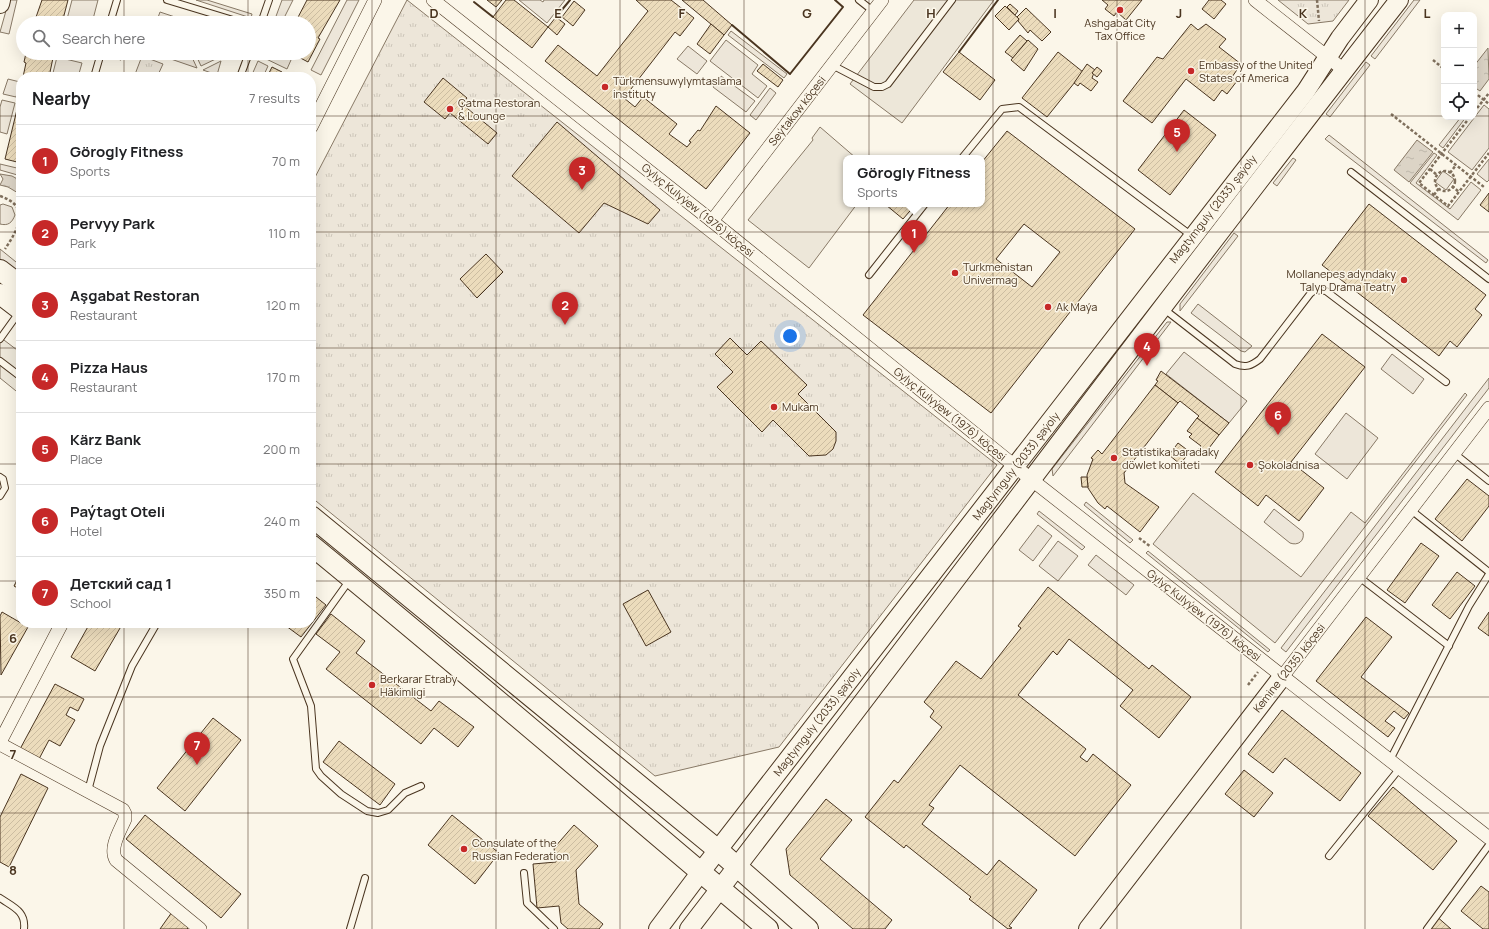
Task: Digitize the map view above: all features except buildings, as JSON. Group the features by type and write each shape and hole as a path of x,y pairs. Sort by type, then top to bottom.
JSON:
{"main road":[{"path":"0,4 1,0"},
{"name":"Magtymguly (2033) şaýoly","path":"658,929 1192,236 1306,91 1328,57 1369,0"},
{"name":"Magtymguly (2033) şaýoly","path":"689,929 1032,480 1161,307 1399,0"},
{"path":"0,270 16,282"},
{"path":"0,294 16,306"},
{"path":"316,520 718,850 736,868 808,929"},
{"path":"316,549 545,739 700,873 768,929"},
{"name":"Kemine (2035) köçesi","path":"1088,929 1282,677"}],"street":[{"path":"316,117 375,0"},
{"name":"Gylyç Kulyýew (1976) köçesi","path":"433,0 712,221 1032,480 1489,838"},
{"name":"Seýtakow köçesi","path":"712,221 882,0"},
{"path":"1255,0 1344,70"},
{"name":"Kemine (2035) köçesi","path":"1282,677 1489,408"},
{"path":"59,628 0,743 123,810 125,814 113,856 200,929"}],"lane":[{"path":"112,16 117,0"},
{"path":"167,0 220,16"},
{"path":"263,16 269,0"},
{"path":"859,0 874,11"},
{"path":"832,65 874,87 882,87 888,84 952,0"},
{"path":"95,72 99,60"},
{"path":"242,72 246,60"},
{"path":"964,155 1002,110 1019,107 1192,236"},
{"path":"1351,172 1489,279"},
{"path":"868,275 923,207"},
{"path":"1161,307 1235,364 1247,367 1252,366 1260,359 1310,294 1315,290 1326,291 1446,382"},
{"path":"0,339 16,317"},
{"path":"0,361 16,373"},
{"path":"1454,453 1489,481"},
{"path":"0,477 3,479 5,488 0,496"},
{"path":"1329,856 1395,764 1449,646 1489,573 1411,510"},
{"path":"1359,577 1449,646"},
{"path":"316,627 352,578"},
{"path":"88,791 100,746 132,666 154,628"},
{"path":"315,628 292,659 311,706 316,769 321,776 341,794 367,811 378,813 388,810 406,793 421,786"},
{"path":"1427,929 1489,845"},
{"path":"524,873 528,903 554,929"},
{"path":"350,929 365,878"},
{"path":"0,898 21,912 25,920 24,929"}],"path":[{"path":"1317,0 1319,21"},
{"path":"1433,60 1441,67"},
{"path":"1477,108 1489,93"},
{"path":"1477,94 1489,104"},
{"path":"1391,114 1484,187"},
{"path":"1468,120 1419,183 1448,206 1489,154"},
{"path":"1450,173 1456,165"},
{"path":"1430,169 1437,175"},
{"path":"1445,169 1450,173 1455,177 1456,181 1448,191 1444,192 1434,184 1433,180 1441,170 1445,169"},
{"path":"1452,186 1459,192"},
{"path":"1434,195 1439,188"},
{"path":"0,196 13,202 16,207"},
{"path":"5,249 16,233"},
{"path":"1139,538 1151,547"}],"green space":[{"path":"9,0 17,0 9,34 0,32"},
{"path":"72,0 98,0 94,16 68,16"},
{"path":"196,0 207,0 252,14 252,16 245,16"},
{"path":"282,0 293,0 285,16 276,16"},
{"path":"347,0 359,0 321,75 311,70"},
{"path":"407,0 997,465 779,747 655,776 316,501 316,175"},
{"path":"519,0 540,0 543,2 544,0 565,0 547,23"},
{"path":"1278,0 1349,0 1333,21 1308,24"},
{"path":"1414,0 1420,0 1375,59 1371,56"},
{"path":"160,12 172,16 159,16"},
{"path":"731,31 787,74 784,78 728,35"},
{"path":"726,40 758,65 752,74 767,86 758,98 710,61"},
{"path":"688,46 707,61 697,74 677,59"},
{"path":"56,60 70,60 82,63 79,72 53,72"},
{"path":"140,60 152,60 163,64 159,72 136,72"},
{"path":"174,60 193,60 197,68"},
{"path":"198,60 214,60 201,66"},
{"path":"268,60 291,60 287,69"},
{"path":"221,61 218,72 209,72 203,70"},
{"path":"258,61 268,66 265,72 253,72"},
{"path":"1366,62 1370,65 1330,117 1326,114"},
{"path":"721,76 755,101 746,112 713,87"},
{"path":"8,79 16,81 16,97 3,94"},
{"path":"770,88 776,93 756,120 750,115"},
{"path":"2,100 15,103 7,134 0,132 0,107"},
{"path":"1484,105 1489,109 1489,148 1472,170 1448,152 1473,120 1477,120 1477,114"},
{"path":"1459,120 1464,120 1443,148 1439,145"},
{"path":"1329,135 1488,260 1486,263 1325,139"},
{"path":"1434,153 1437,155 1416,183 1450,209 1471,182 1481,190 1458,220 1410,183"},
{"path":"1293,158 1296,160 1277,186 1273,183"},
{"path":"1489,159 1489,180 1487,182 1477,174"},
{"path":"0,164 16,168 16,175 0,170"},
{"path":"1443,171 1454,179 1446,190 1435,182"},
{"path":"3,204 12,207 15,215 11,222 5,225 0,224 0,205"},
{"path":"1234,233 1238,236 1180,311 1180,304"},
{"path":"0,249 16,262 16,272 0,259"},
{"path":"1198,304 1252,346 1245,352 1241,351 1191,313"},
{"path":"1167,322 1171,322 1053,476 1052,469"},
{"path":"1184,352 1247,401 1229,423 1166,374"},
{"path":"1392,354 1424,379 1413,394 1381,369"},
{"path":"1489,378 1489,388 1286,652 1281,648"},
{"path":"1465,393 1467,395 1275,643 1153,544 1193,493 1301,577 1351,512 1365,523"},
{"path":"1346,413 1378,438 1347,479 1315,454"},
{"path":"1086,502 1133,540 1130,543 1084,505"},
{"path":"1274,509 1303,532 1303,538 1300,542 1296,544 1290,543 1264,522"},
{"path":"1039,511 1085,547 1082,550 1037,514"},
{"path":"1038,525 1052,536 1033,561 1019,550"},
{"path":"1058,541 1078,556 1058,581 1039,566"},
{"path":"1148,551 1270,650 1268,652 1146,553"},
{"path":"1096,555 1134,585 1126,595 1088,565"}],"shaded area":[{"path":"914,0 994,0 902,123 850,84"},
{"path":"820,127 853,155 843,155 843,207 855,207 809,268 748,220 813,140 812,138"},
{"path":"0,337 16,349 16,391 0,378"}],"water":[{"path":"1488,48 1489,79 1480,91 1477,89 1477,62"},
{"path":"1417,140 1433,152 1409,182 1394,170"},
{"path":"0,174 16,178 16,192 8,187 0,185 3,179"}],"wall":[{"path":"556,17 570,0"},
{"path":"732,25 790,74 843,7 835,0"},
{"path":"959,52 998,0"},
{"path":"474,2 493,17"}],"place":[{"name":"Ashgabat City Tax Office","path":"1120,10"},
{"name":"Embassy of the United States of America","path":"1191,71"},
{"name":"Türkmensuwylymtaslama instituty","path":"605,87"},
{"name":"Çatma Restoran & Lounge","path":"450,109"},
{"name":"Kärz Bank","path":"1177,152"},
{"name":"Aşgabat Restoran","path":"582,190"},
{"name":"Görogly Fitness","path":"914,253"},
{"name":"Turkmenistan Univermag","path":"955,273"},
{"name":"Mollanepes adyndaky Talyp Drama Teatry","path":"1404,280"},
{"name":"Ak Maýa","path":"1048,307"},
{"name":"Pervyy Park","path":"565,325"},
{"name":"Pizza Haus","path":"1147,366"},
{"name":"Mukam","path":"774,407"},
{"name":"Paýtagt Oteli","path":"1278,435"},
{"name":"Statistika baradaky döwlet komiteti","path":"1114,458"},
{"name":"Şokoladnisa","path":"1250,465"},
{"name":"Berkarar Etraby Häkimligi","path":"372,685"},
{"name":"Детский сад 1","path":"197,765"},
{"name":"Consulate of the Russian Federation","path":"464,849"}]}
